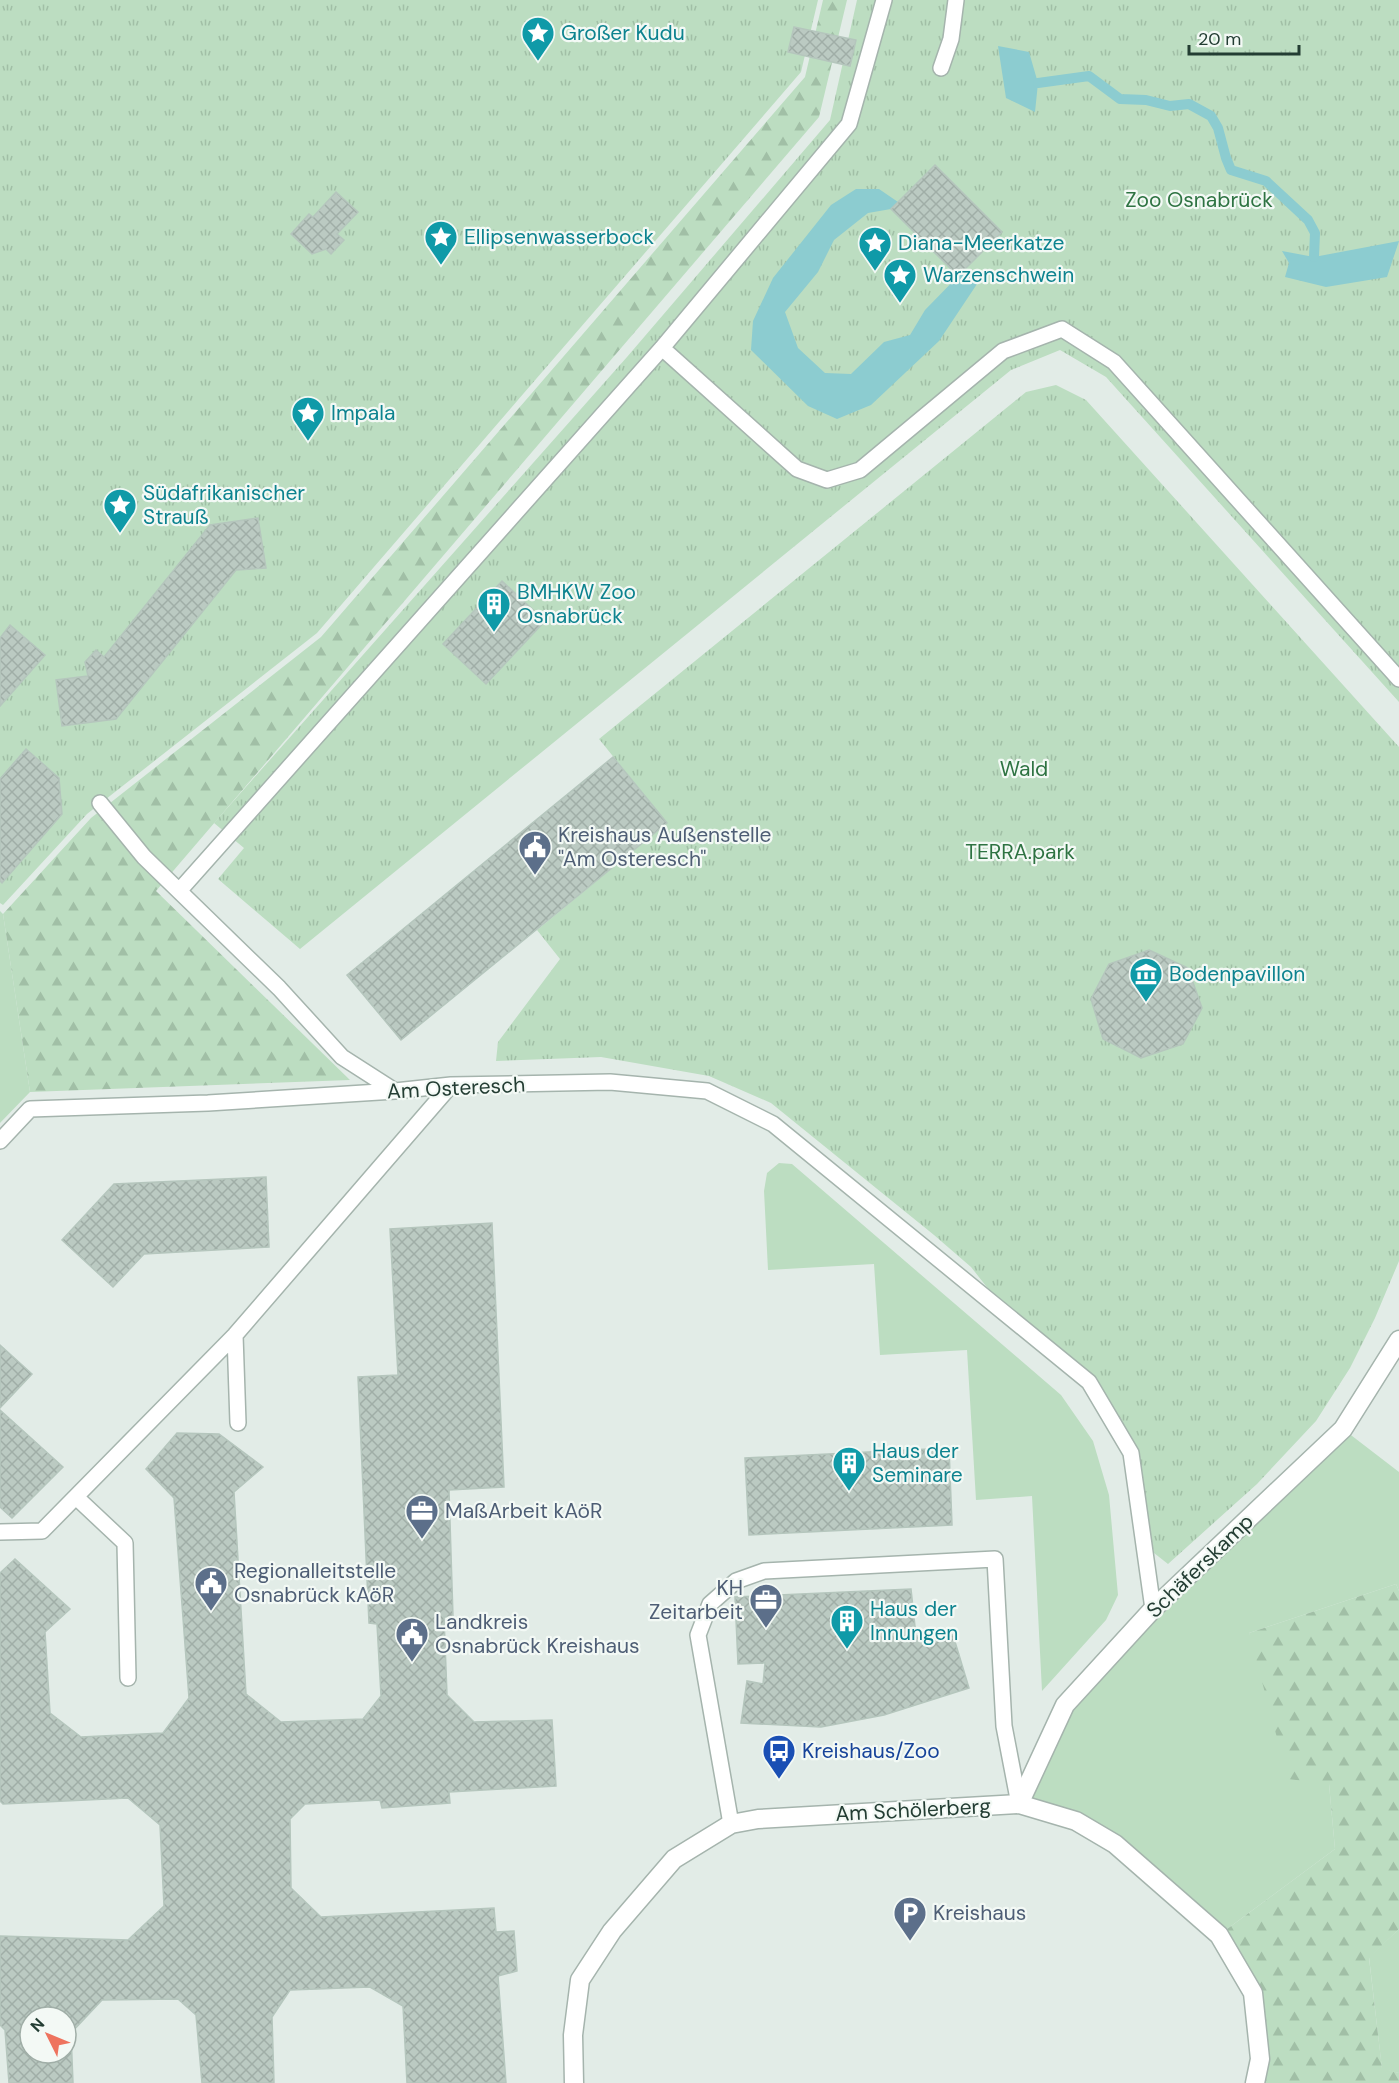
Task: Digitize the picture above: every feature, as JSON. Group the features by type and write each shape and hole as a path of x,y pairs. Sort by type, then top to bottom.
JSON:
{"street":[{"name":"Schäferskamp","path":"1019,1804 1065,1705 1153,1609 1343,1429 1399,1340"},
{"name":"Am Schölerberg","path":"574,2083 573,2035 580,1980 612,1931 674,1859 731,1824 758,1819 1019,1804 1076,1821 1115,1844 1219,1935 1253,1993 1260,2059 1255,2083"}],"lane":[{"path":"179,891 662,348 849,124 884,0"},
{"path":"941,68 951,39 956,0"},
{"path":"662,348 796,469 827,480 860,470 1003,351 1062,329 1114,362 1399,679"},
{"path":"100,803 144,857 279,988 342,1057 395,1091"},
{"name":"Am Osteresch","path":"0,1141 30,1109 208,1103 452,1085 610,1082 707,1091 773,1124 1089,1382 1131,1453 1153,1609"},
{"path":"0,1532 42,1531 235,1335 452,1085"},
{"path":"235,1335 238,1423"},
{"path":"76,1497 125,1543 128,1678"},
{"path":"731,1824 698,1635 710,1605 736,1581 764,1571 995,1559 1004,1726 1019,1804"}],"green space":[{"path":"0,0 818,0 801,72 317,633 87,814 3,905 0,903"},
{"path":"823,0 847,0 819,117 156,891 350,1080 30,1092 3,914 91,818 321,637 805,77"},
{"name":"Zoo Osnabrück","path":"857,0 1399,0 1399,702 1106,377 1060,350 1011,370 300,949 218,879 244,848 214,823 627,357 830,120"},
{"name":"TERRA.park","path":"1056,385 1086,400 1399,747 1399,1261 1375,1318 1350,1368 1316,1421 1257,1484 1168,1564 1154,1553 1131,1440 1096,1378 1042,1338 997,1300 971,1267 934,1235 771,1103 709,1076 601,1057 496,1061 498,1042 560,959 537,930 667,823 599,739 1026,392"},
{"path":"0,911 3,914 30,1092 0,1123"},
{"path":"779,1163 792,1164 1061,1395 1093,1441 1109,1495 1118,1595 1106,1620 1042,1691 1032,1496 976,1500 967,1350 880,1355 874,1264 768,1270 764,1191 767,1173"},
{"path":"1343,1429 1399,1472 1399,1591 1396,1584 1249,1633 1329,1784 1335,1849 1219,1935 1115,1844 1019,1804 1065,1705"},
{"path":"1396,1584 1399,1591 1399,1929 1369,1958 1382,2068 1399,2073 1399,2083 1255,2083 1253,1993 1219,1935 1335,1849 1329,1784 1288,1779 1249,1633"},
{"path":"1399,1929 1399,2073 1382,2069 1369,1957"}],"water":[{"path":"998,46 1029,52 1038,83 1035,112 1006,98"},
{"path":"856,189 879,189 898,202 891,209 868,213 834,240 818,272 785,312 798,348 825,373 851,374 884,342 910,335 925,310 965,269 977,284 939,341 871,405 837,419 808,406 751,350 753,321 773,278 831,205"},
{"path":"1399,241 1387,277 1326,287 1285,277 1289,263 1282,251 1314,257"}],"building":[{"path":"794,27 856,40 850,66 788,52"},
{"path":"935,165 1002,232 958,276 891,209"},
{"path":"336,192 358,212 337,234 344,240 331,254 326,249 312,254 291,234 309,214 313,217"},
{"path":"258,518 266,568 236,570 116,719 62,726 56,680 88,676 85,662 96,650 104,657 210,525"},
{"name":"BMHKW Zoo Osnabrück","path":"502,581 545,621 486,684 443,644"},
{"path":"10,625 45,655 0,706 0,638"},
{"path":"26,749 59,778 62,814 2,883 0,881 0,779"},
{"name":"Kreishaus Außenstelle \"Am Osteresch\"","path":"613,757 667,823 401,1040 347,975"},
{"name":"Bodenpavillon","path":"1149,950 1188,968 1202,1008 1183,1044 1141,1058 1103,1039 1091,999 1109,964"},
{"path":"266,1177 269,1247 144,1254 113,1287 62,1240 114,1184"},
{"name":"Landkreis Osnabrück Kreishaus","path":"492,1223 504,1487 449,1490 453,1617 444,1617 447,1695 474,1722 552,1720 556,1786 449,1792 450,1803 382,1808 380,1800 305,1804 290,1819 291,1888 321,1917 494,1908 496,1932 514,1931 517,1971 498,1976 506,2083 407,2083 403,2006 370,1987 290,1990 272,2017 274,2083 202,2083 196,2015 178,1999 102,2000 78,2026 78,2005 18,2005 18,2065 72,2065 73,2083 9,2083 5,2030 0,2025 0,1936 128,1940 164,1906 160,1825 128,1798 3,1804 0,1801 0,1573 15,1559 70,1609 45,1632 50,1713 81,1737 163,1733 189,1698 174,1498 146,1469 177,1433 219,1434 263,1467 234,1492 246,1694 281,1722 363,1719 381,1696 377,1624 369,1623 358,1377 398,1375 390,1229"},
{"path":"0,1345 32,1374 0,1408"},
{"path":"0,1410 63,1467 12,1518 0,1507"},
{"name":"Haus der Seminare","path":"949,1448 952,1525 749,1535 745,1458"},
{"name":"Haus der Innungen","path":"911,1589 916,1636 953,1635 969,1688 884,1715 821,1727 741,1723 747,1681 763,1684 765,1663 738,1664 735,1597"}],"waterway":[{"path":"1038,83 1089,76 1120,99 1146,100 1170,106 1189,104 1211,116 1218,128 1231,170 1266,181 1308,220 1315,233 1314,257"}],"place":[{"name":"Großer Kudu","path":"538,62"},
{"name":"Ellipsenwasserbock","path":"441,266"},
{"name":"Diana-Meerkatze","path":"875,272"},
{"name":"Warzenschwein","path":"900,304"},
{"name":"Impala","path":"308,442"},
{"name":"Südafrikanischer Strauß","path":"120,534"},
{"name":"BMHKW Zoo Osnabrück","path":"494,633"},
{"name":"Kreishaus Außenstelle \"Am Osteresch\"","path":"535,876"},
{"name":"Bodenpavillon","path":"1146,1003"},
{"name":"Haus der Seminare","path":"849,1492"},
{"name":"MaßArbeit kAöR","path":"422,1540"},
{"name":"Regionalleitstelle Osnabrück kAöR","path":"211,1612"},
{"name":"KH Zeitarbeit","path":"766,1629"},
{"name":"Haus der Innungen","path":"847,1650"},
{"name":"Landkreis Osnabrück Kreishaus","path":"412,1663"},
{"name":"Kreishaus/Zoo","path":"779,1780"},
{"name":"Kreishaus","path":"910,1942"}],"park label":[{"name":"Wald","path":"1024,769"}]}
